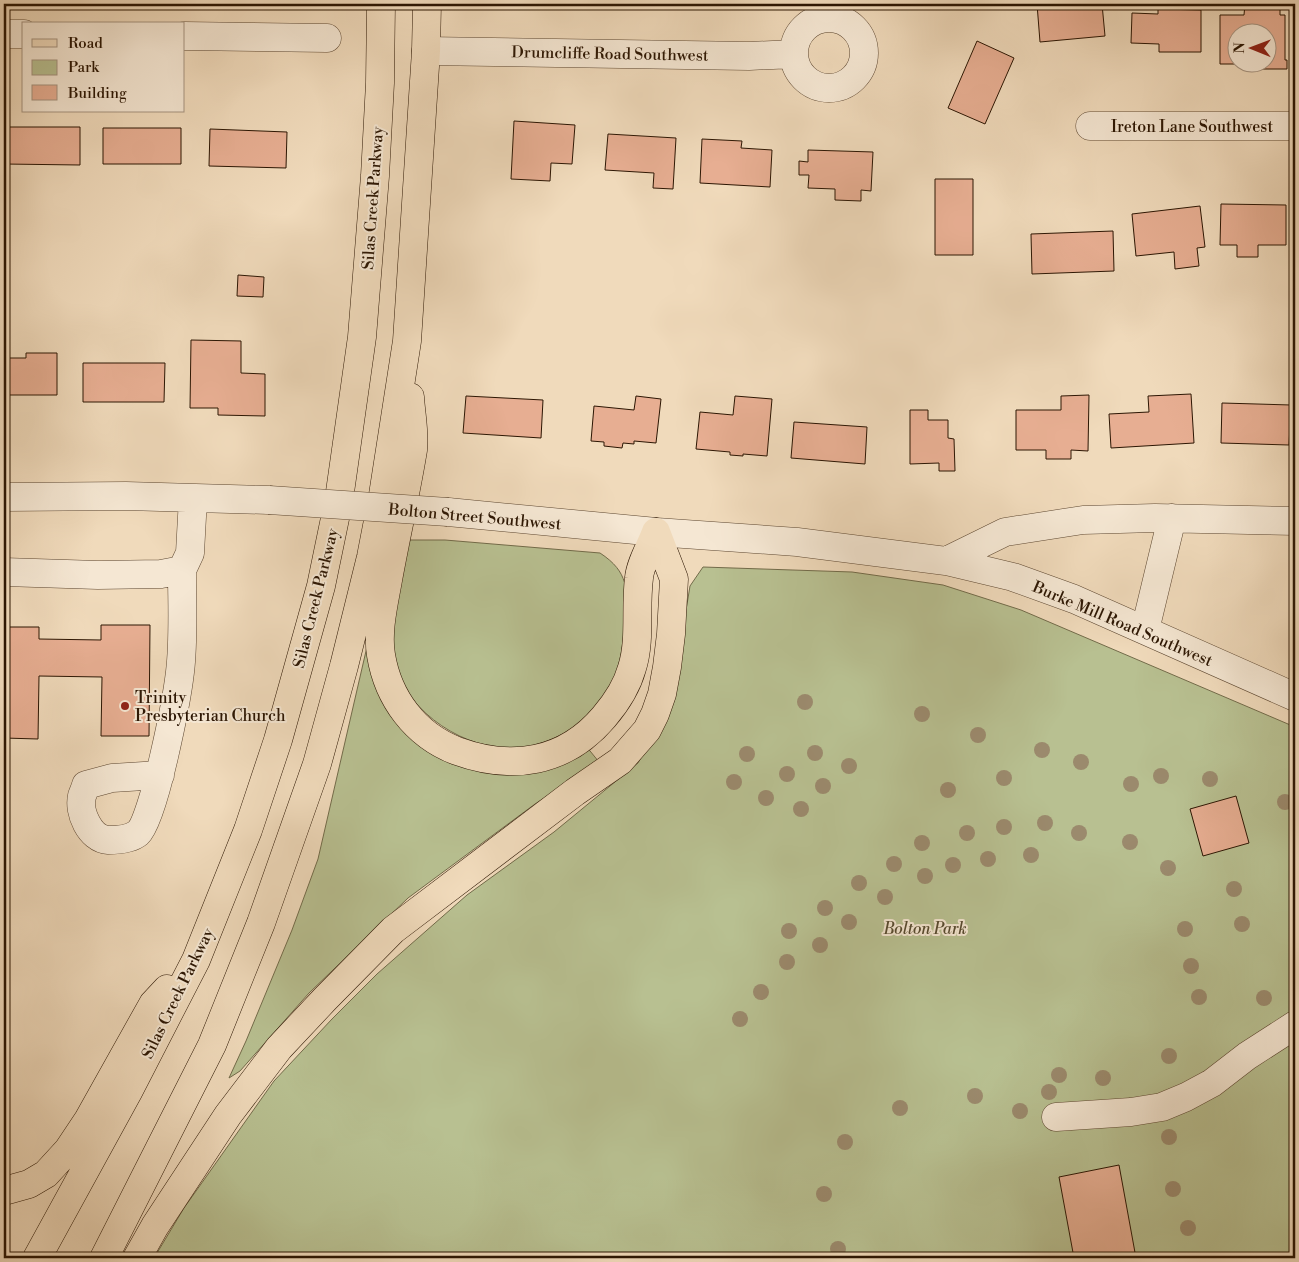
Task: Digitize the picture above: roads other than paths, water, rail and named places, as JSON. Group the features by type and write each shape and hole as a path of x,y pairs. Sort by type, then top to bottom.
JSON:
{"main road":[{"name":"Silas Creek Parkway","path":"37,1258 128,1092 196,960 248,830 278,740 321,586 339,499 362,337 375,176 380,83 381,4"},
{"path":"104,1258 212,1045 261,923 317,764 344,666 371,557 407,341 426,51 426,4"},
{"path":"407,341 413,447 383,606 380,652 385,673 393,693 403,710 421,729 453,749 474,757 495,761 519,762 558,753 577,743 595,728 611,709 623,690 632,668 636,648 639,576 656,532"},
{"path":"137,1258 155,1226 228,1115 278,1048 325,999 393,930 575,792 620,761 647,730 662,694 667,667 674,579 656,532"},
{"path":"4,1191 29,1184 46,1174 68,1150 88,1120 153,1004 196,960"}],"street":[{"path":"4,34 22,34"},
{"path":"185,36 327,38"},
{"name":"Drumcliffe Road Southwest","path":"426,51 749,56 794,54"},
{"name":"Ireton Lane Southwest","path":"1090,126 1295,126"},
{"name":"Bolton Street Southwest","path":"4,497 126,496 268,500 448,512 656,532 797,542 946,561"},
{"path":"160,776 180,673 182,570 190,553 193,498"},
{"path":"1145,630 1172,518"},
{"path":"946,561 1005,532 1083,520 1172,518 1295,521"},
{"name":"Burke Mill Road Southwest","path":"946,561 1013,577 1074,599 1295,697"},
{"path":"4,572 98,575 160,574 182,570"},
{"path":"1056,1117 1131,1112 1162,1107 1212,1083 1247,1056 1295,1025"}],"place":[{"name":"Trinity Presbyterian Church","path":"125,706"}],"park label":[{"name":"Bolton Park","path":"925,928"}]}
